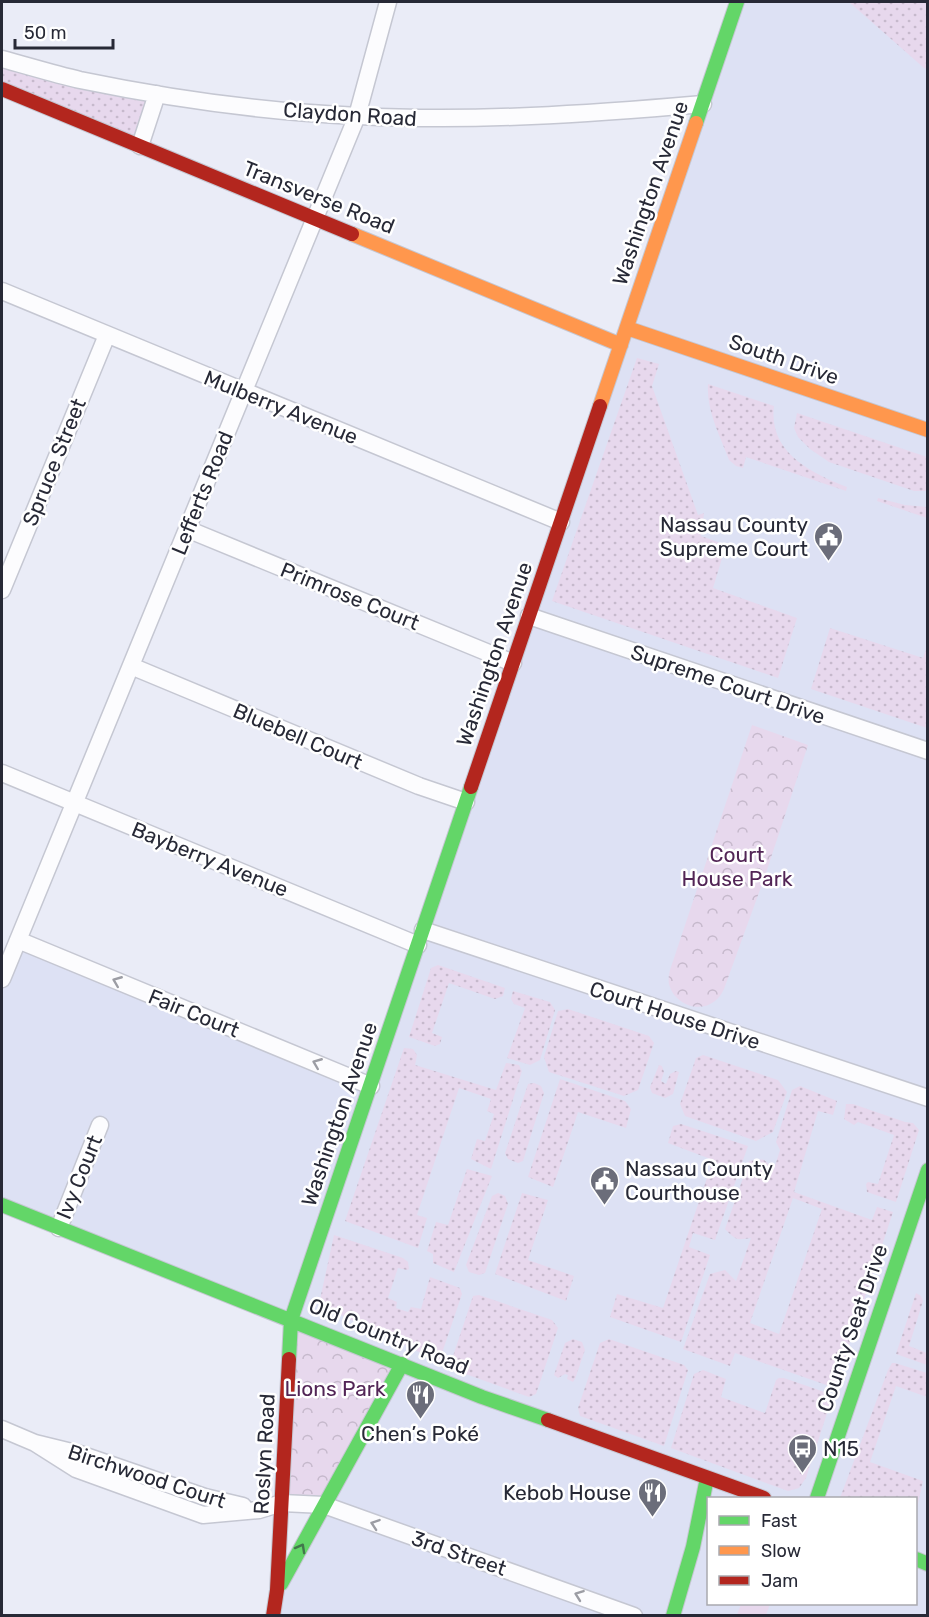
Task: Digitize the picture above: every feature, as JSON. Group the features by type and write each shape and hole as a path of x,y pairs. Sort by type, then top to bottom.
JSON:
{"main road":[{"name":"Washington Avenue","path":"291,1320 737,2"},
{"name":"Transverse Road","path":"2,89 621,345"},
{"name":"South Drive","path":"627,328 927,430"},
{"name":"County Seat Drive","path":"817,1497 927,1170"},
{"name":"Old Country Road","path":"2,1205 482,1396 761,1497"},
{"name":"Roslyn Road","path":"273,1616 277,1590 291,1320"},
{"name":"Roslyn Road","path":"277,1590 402,1364"},
{"path":"673,1616 699,1521 706,1478"}],"street":[{"name":"Lefferts Road","path":"2,979 357,116 388,2"},
{"name":"Claydon Road","path":"2,59 79,79 157,94 250,107 357,116 524,117 703,104"},
{"path":"140,146 157,94"},
{"name":"Mulberry Avenue","path":"2,291 561,522"},
{"name":"Spruce Street","path":"2,590 107,335"},
{"name":"Primrose Court","path":"187,529 513,663"},
{"name":"Supreme Court Drive","path":"530,616 927,751"},
{"name":"Bluebell Court","path":"131,666 419,786 466,802"},
{"name":"Bayberry Avenue","path":"2,773 421,938"},
{"name":"Court House Drive","path":"421,938 927,1098"},
{"name":"Fair Court","path":"18,940 370,1086"},
{"name":"Ivy Court","path":"59,1228 100,1125"},
{"name":"Birchwood Court","path":"2,1429 35,1443 80,1454 205,1497 259,1510 282,1503"},
{"name":"3rd Street","path":"282,1503 324,1505 634,1616"},
{"path":"680,1616 681,1592"}],"shaded area":[{"path":"737,2 927,2 927,1615 273,1615 402,1364 2,1204 2,979 18,940 370,1086"}],"green space":[{"path":"849,2 927,2 927,69 924,68"},
{"path":"2,59 157,94 140,146 2,88"},
{"path":"637,358 659,364 652,386 698,515 704,513 701,536 726,545 713,588 797,618 778,678 552,601"},
{"path":"708,384 774,406 774,422 785,448 806,467 847,487 846,491 746,457 743,468 736,466 729,460 714,423 709,403"},
{"path":"797,413 927,457 927,491 914,491 829,462 810,449 798,437 794,428"},
{"path":"878,498 905,505 927,507 927,518 877,501"},
{"path":"830,628 923,658 927,646 927,728 811,689"},
{"name":"Court House Park","path":"752,725 808,745 765,876 724,989 719,997 709,1005 695,1007 676,997 669,984 669,973"},
{"path":"438,965 505,988 503,996 495,999 449,983 432,1033 442,1037 440,1044 435,1046 409,1037 431,968"},
{"path":"513,991 550,1002 555,1010 540,1060 530,1065 507,1058 525,1008 514,1004 511,999"},
{"path":"568,1009 649,1036 654,1043 638,1090 624,1096 549,1072 544,1057 558,1011"},
{"path":"404,1048 413,1049 417,1055 415,1065 496,1090 506,1063 519,1065 522,1071 491,1169 471,1159 477,1139 485,1141 494,1114 487,1111 491,1099 459,1088 417,1215 427,1218 418,1248 345,1221"},
{"path":"703,1055 778,1080 787,1092 773,1132 756,1141 685,1116 680,1104 696,1058"},
{"path":"659,1065 662,1066 664,1072 661,1081 666,1084 670,1074 679,1072 673,1094 665,1098 652,1093 650,1087"},
{"path":"560,1079 625,1101 631,1109 626,1128 578,1112 553,1187 528,1177"},
{"path":"534,1083 541,1086 544,1093 523,1161 518,1163 508,1159 505,1153 528,1084"},
{"path":"800,1086 837,1101 833,1115 818,1111 794,1192 872,1220 877,1207 893,1212 835,1388 735,1353 730,1366 683,1349 710,1274 725,1270 736,1281 751,1238 737,1239 725,1229 749,1161 763,1160 774,1169 780,1150 776,1142 792,1090","holes":["793,1198 822,1209 779,1334 750,1323"]},
{"path":"846,1104 853,1104 913,1123 919,1130 896,1202 867,1192 866,1184 868,1182 878,1184 894,1135 858,1122 854,1125 844,1119"},
{"path":"681,1124 748,1146 715,1240 693,1233 689,1247 710,1255 681,1342 610,1317 617,1294 663,1308 713,1160 668,1143 673,1126"},
{"path":"467,1169 492,1176 454,1272 433,1263 433,1254 427,1251 436,1222 448,1225"},
{"path":"498,1193 505,1196 508,1204 485,1273 479,1275 469,1272 466,1265 492,1196"},
{"path":"522,1193 548,1200 528,1260 574,1276 566,1301 495,1274"},
{"path":"334,1235 403,1258 408,1262 409,1269 398,1268 388,1298 397,1302 396,1308 408,1312 411,1307 421,1309 430,1277 460,1288 462,1294 440,1359 436,1360 319,1304"},
{"path":"916,1293 923,1301 909,1346 927,1353 927,1365 896,1354"},
{"path":"479,1295 552,1320 558,1328 536,1394 529,1397 449,1368 473,1296"},
{"name":"Lions Park","path":"291,1320 402,1364 324,1505 282,1503"},
{"path":"573,1339 582,1342 585,1350 573,1382 567,1379 568,1375 565,1374 558,1378 554,1375 565,1343"},
{"path":"609,1339 684,1365 688,1370 664,1446 580,1416 578,1408 600,1343"},
{"path":"892,1363 895,1363 927,1373 927,1397 896,1386 870,1462 923,1481 917,1508 917,1497 840,1497"},
{"path":"703,1370 726,1379 721,1397 765,1413 776,1380 779,1378 833,1395 806,1478 799,1488 788,1491 671,1448 694,1374"},
{"path":"741,1605 770,1605 766,1615 737,1615"}],"traffic: fast":[{"path":"696,123 737,2"},
{"path":"289,1359 291,1320 471,787"},
{"path":"817,1497 928,1170"},
{"path":"2,1205 482,1397 548,1420"},
{"path":"281,1584 402,1364"},
{"path":"673,1616 693,1547 707,1478"},
{"path":"917,1559 928,1564"}],"traffic: slow":[{"path":"600,406 696,123"},
{"path":"352,234 621,345"},
{"path":"627,328 928,430"}],"traffic: jam":[{"path":"2,89 352,234"},
{"path":"471,787 600,406"},
{"path":"273,1616 277,1590 289,1359"},
{"path":"548,1420 761,1497"}],"place":[{"name":"Nassau County Supreme Court","path":"829,562"},
{"name":"Nassau County Courthouse","path":"604,1206"},
{"name":"Chen’s Poké","path":"420,1420"},
{"name":"N15","path":"802,1474"},
{"name":"Kebob House","path":"652,1518"}]}
